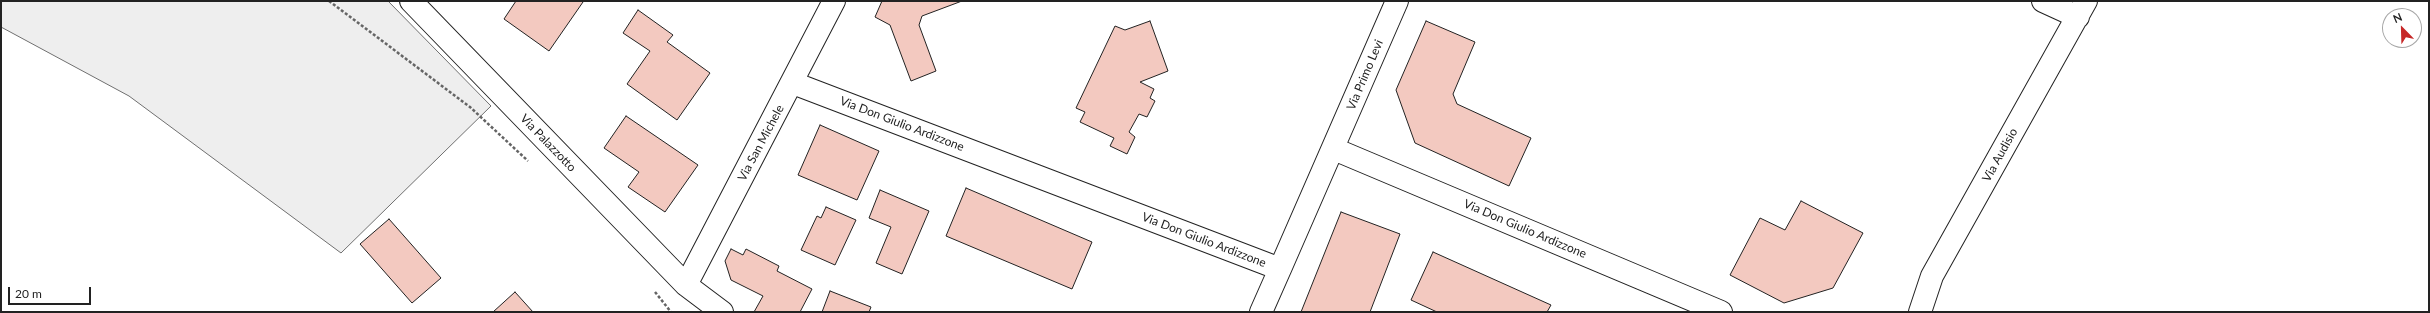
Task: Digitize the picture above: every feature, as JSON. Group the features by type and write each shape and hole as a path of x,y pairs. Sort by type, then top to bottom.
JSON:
{"street":[{"name":"Via Palazzotto","path":"411,1 439,28 686,285"},
{"name":"Via San Michele","path":"686,285 793,83 834,1"},
{"name":"Via Primo Levi","path":"1334,149 1397,1"},
{"path":"2043,1 2082,9"},
{"name":"Via Audisio","path":"1920,312 1932,276 2082,9"},
{"name":"Via Don Giulio Ardizzone","path":"793,83 1280,269 1334,149 1721,312"},
{"path":"1261,312 1280,269"},
{"path":"686,285 696,312"},
{"path":"686,285 722,312"}],"path":[{"path":"329,1 470,107 532,165"},
{"path":"651,288 671,312"}],"shaded area":[{"path":"1,1 388,1 491,106 341,253 129,96 1,27"}],"building":[{"path":"516,1 583,2 549,51 504,19"},
{"path":"882,1 962,1 922,16 919,25 936,71 911,81 890,25 875,17"},
{"path":"638,10 673,35 667,42 710,73 677,120 627,84 650,51 623,33"},
{"path":"1150,21 1168,71 1140,82 1154,89 1150,98 1155,101 1147,117 1139,114 1129,132 1135,137 1127,154 1110,146 1114,138 1080,122 1085,112 1076,108 1115,26 1125,30"},
{"path":"1426,21 1475,42 1453,94 1457,104 1531,138 1509,186 1415,143 1396,90"},
{"path":"626,116 698,165 665,212 628,187 639,172 604,148"},
{"path":"820,125 879,151 857,200 798,175"},
{"path":"966,188 1092,242 1072,289 946,236"},
{"path":"880,190 929,211 902,274 876,263 891,227 869,218"},
{"path":"1801,201 1863,233 1833,288 1784,303 1730,275 1760,218 1785,230"},
{"path":"826,207 856,220 835,265 801,250 817,216 821,218"},
{"path":"1341,212 1400,234 1370,312 1301,312"},
{"path":"389,219 441,278 412,303 360,244"},
{"path":"731,249 743,255 746,249 779,266 777,271 812,289 800,312 754,312 763,296 731,280 725,261"},
{"path":"1433,252 1551,305 1547,312 1437,312 1411,300"},
{"path":"830,291 871,307 869,312 822,312"},
{"path":"515,292 533,312 493,312"}]}
